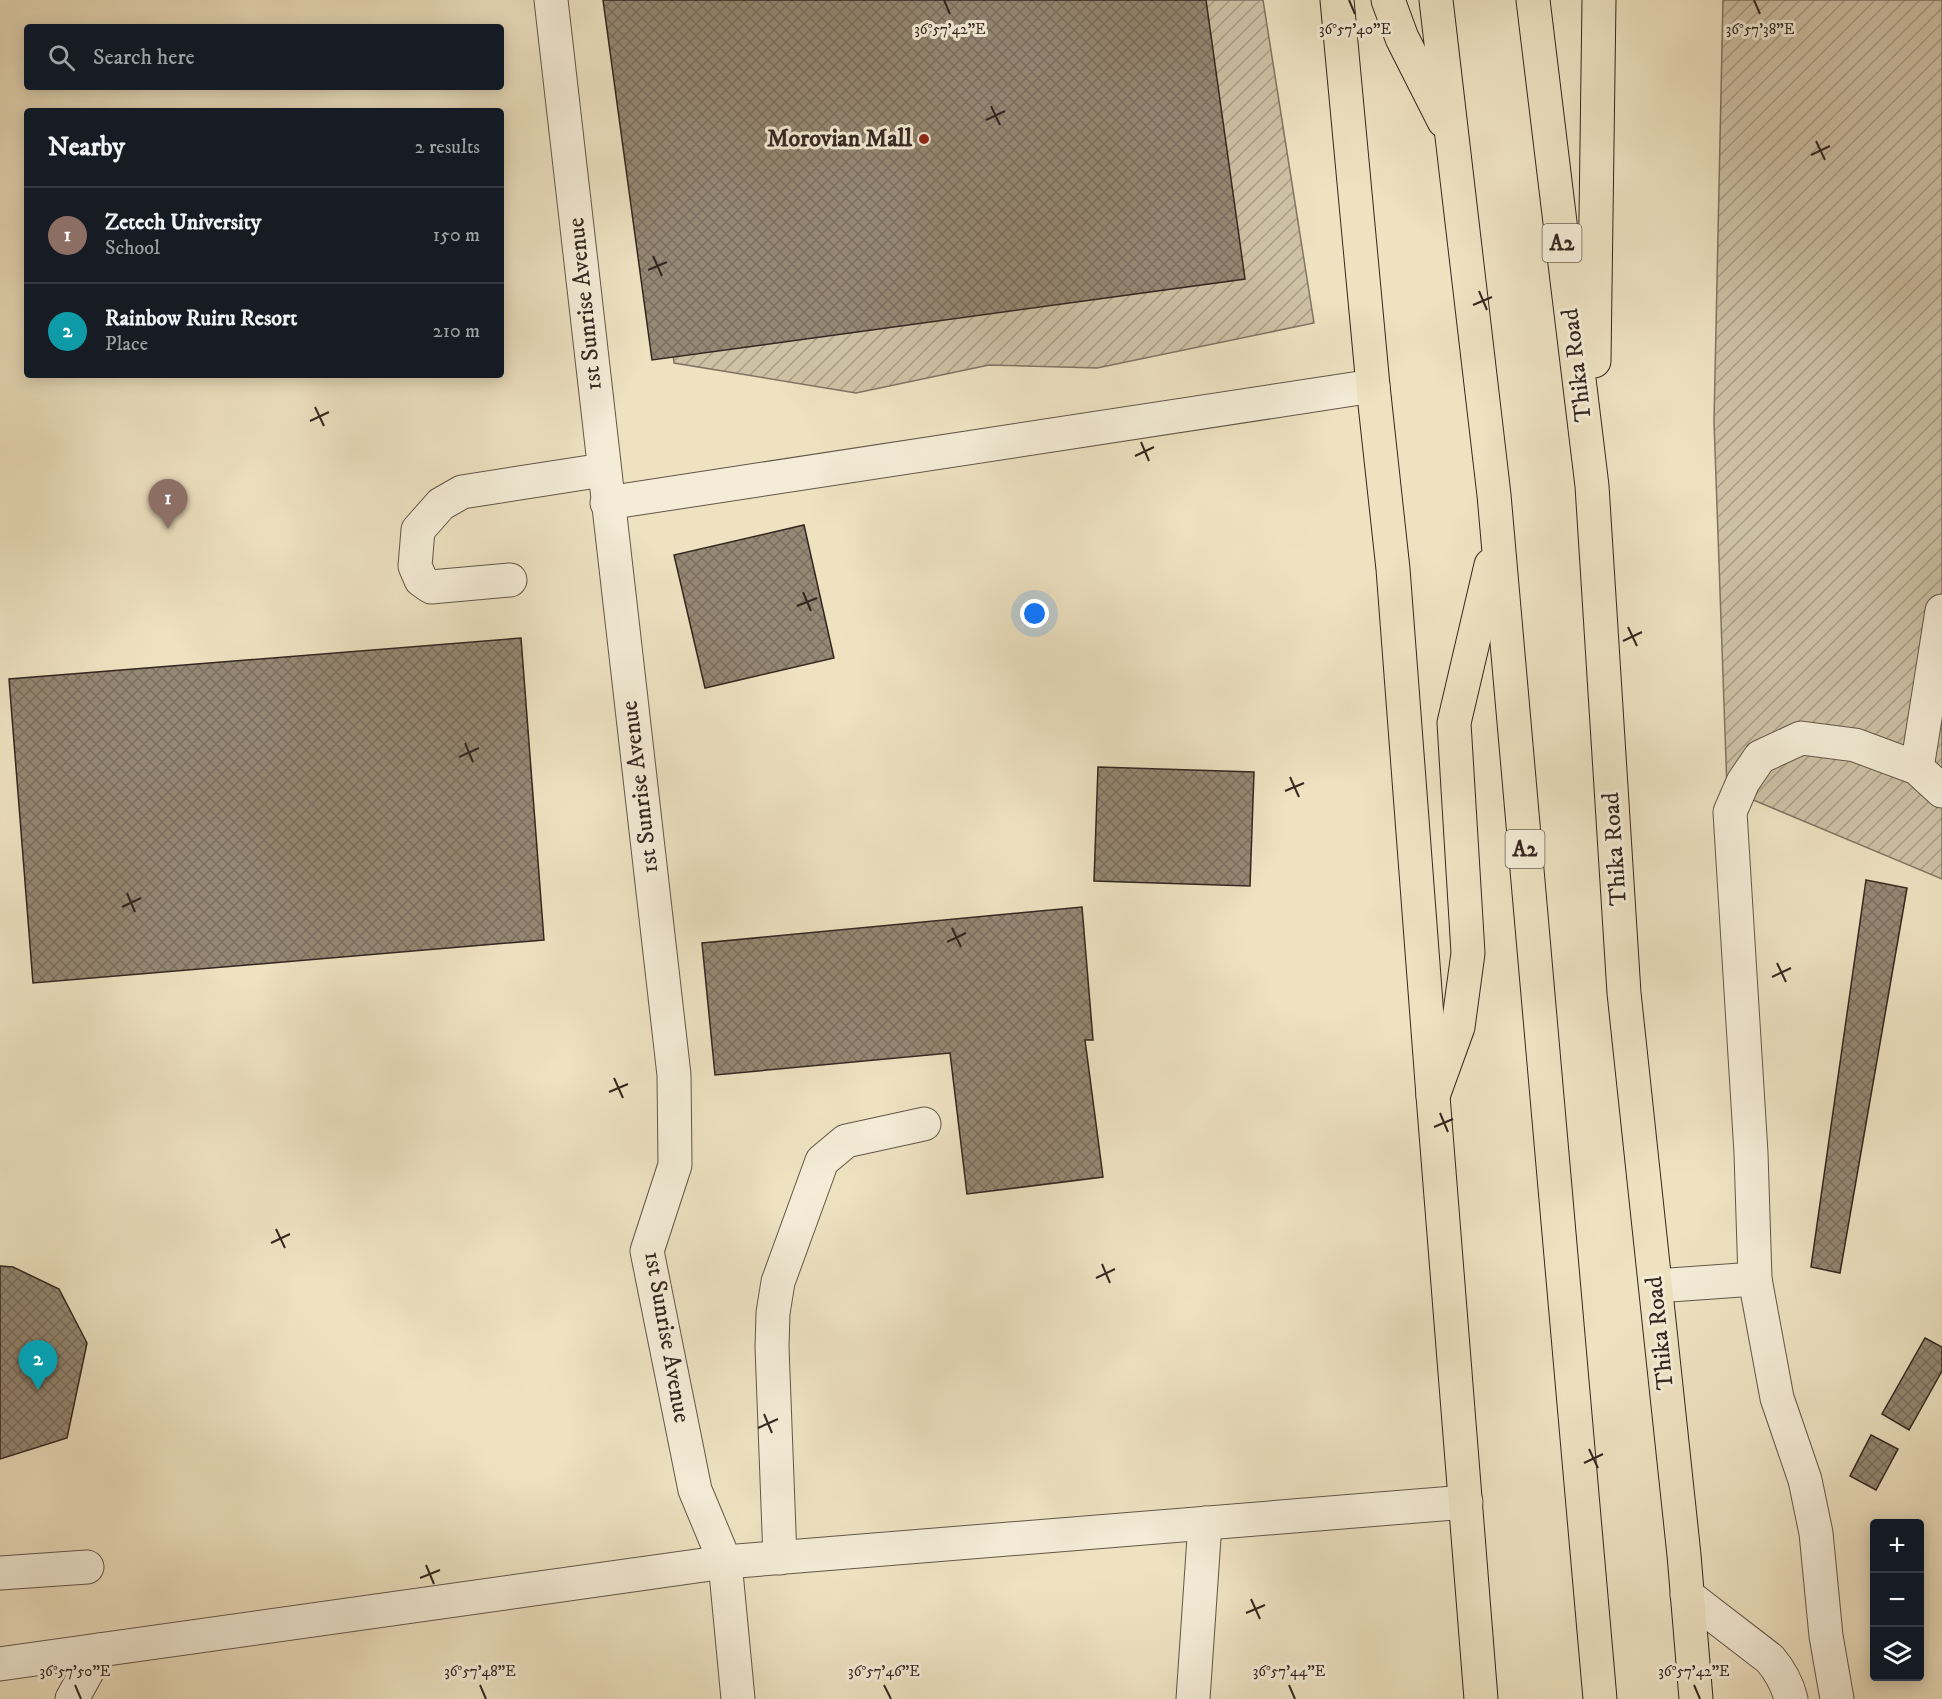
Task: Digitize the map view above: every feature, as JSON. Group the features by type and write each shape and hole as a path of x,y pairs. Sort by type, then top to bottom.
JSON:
{"main road":[{"path":"1337,0 1373,386 1393,569 1481,1699"},
{"path":"1389,0 1402,38 1452,135"},
{"name":"A2","path":"1436,0 1498,536 1600,1699"},
{"name":"Thika Road","path":"1533,0 1592,486 1624,993 1656,1286 1696,1699"},
{"path":"1592,486 1599,0"},
{"path":"1433,1096 1458,1027 1468,953 1454,723 1498,536"}],"street":[{"name":"1st Sunrise Avenue","path":"551,0 603,470 674,1074 675,1165 647,1251 695,1490 724,1562 738,1699"},
{"path":"607,503 1373,386"},
{"path":"510,580 431,587 421,580 415,566 418,530 441,504 462,492 603,470"},
{"path":"1917,768 1942,611"},
{"path":"1837,1699 1826,1636 1816,1533 1805,1480 1777,1398 1755,1279 1751,1153 1730,812 1743,782 1760,757 1801,738 1855,745 1917,768 1942,791"},
{"path":"780,1558 772,1347 773,1314 778,1282 822,1161 846,1141 924,1124"},
{"path":"1656,1286 1755,1279"},
{"path":"0,1665 724,1562 1466,1502"},
{"path":"1193,1699 1205,1523"},
{"path":"0,1573 87,1567"},
{"path":"1687,1595 1770,1659 1780,1670 1791,1699"},
{"path":"72,1699 99,1650"}],"shaded area":[{"name":"Morovian Mall","path":"634,0 1263,0 1314,323 1097,368 989,365 856,393 674,363"},
{"path":"1723,0 1942,0 1942,879 1727,789 1714,422"}],"building":[{"name":"Morovian Mall","path":"603,0 1206,0 1245,279 652,360"},
{"path":"804,525 834,658 705,688 674,555"},
{"path":"521,638 544,940 33,983 9,679"},
{"path":"1098,767 1254,772 1250,886 1094,881"},
{"path":"1866,880 1907,888 1840,1273 1811,1267"},
{"path":"1082,907 1093,1040 1085,1040 1103,1177 967,1194 950,1053 715,1075 702,943"},
{"path":"0,1266 13,1267 59,1289 87,1343 67,1438 0,1459"},
{"path":"1925,1338 1942,1347 1942,1371 1909,1430 1882,1414"},
{"path":"1871,1435 1898,1449 1876,1490 1850,1476"}],"place":[{"name":"Morovian Mall","path":"924,139"},
{"name":"Zetech University","path":"168,529"},
{"name":"Rainbow Ruiru Resort","path":"38,1390"}]}
